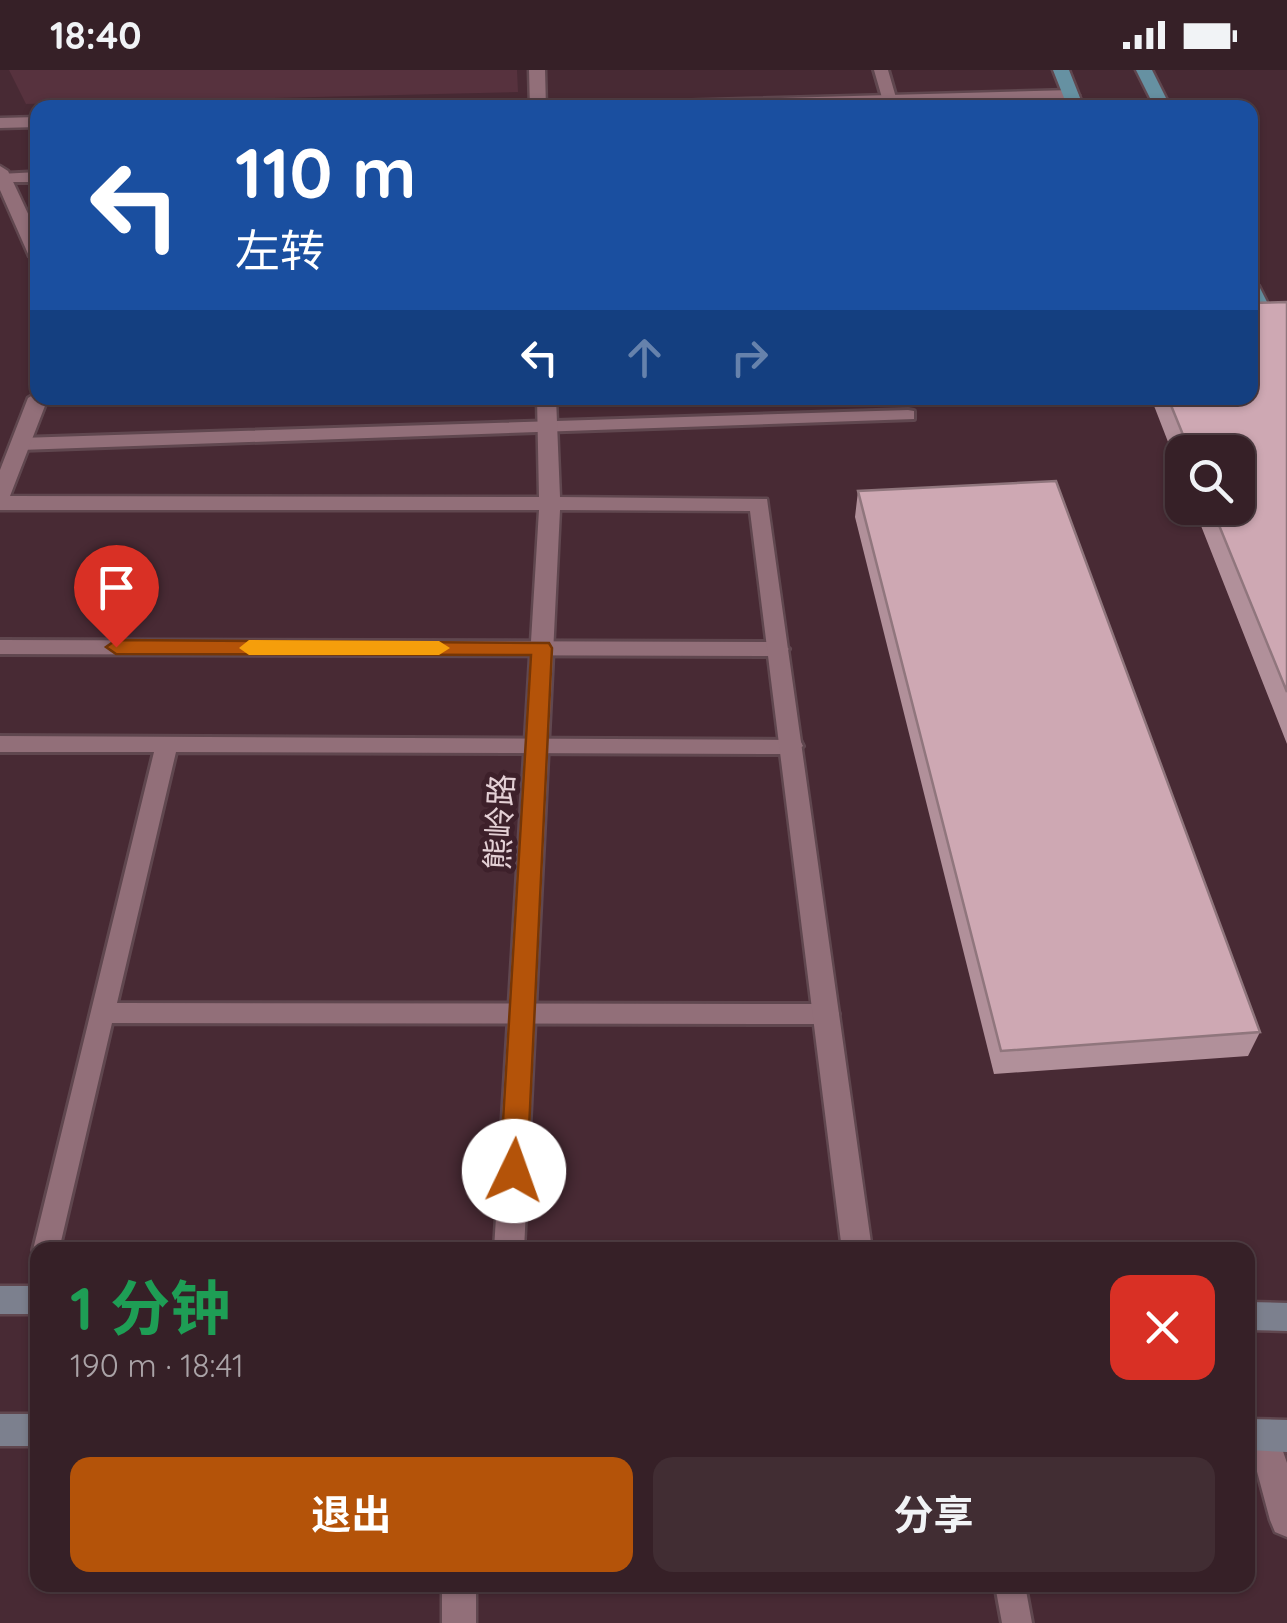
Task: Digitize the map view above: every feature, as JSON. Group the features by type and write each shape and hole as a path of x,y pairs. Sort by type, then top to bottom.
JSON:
{"main road":[{"path":"1061,70 1074,100"},
{"path":"1144,70 1159,100"},
{"path":"1258,302 1287,362"},
{"path":"0,1300 30,1296"},
{"path":"1255,1316 1287,1317"},
{"path":"0,1430 30,1430"}],"street":[{"path":"537,70 538,100"},
{"path":"0,123 30,122"},
{"path":"2,175 7,206 30,233"},
{"path":"35,405 0,500 760,504 856,1242"},
{"name":"熊岭路","path":"509,1242 550,504 547,405"},
{"path":"1266,1436 1287,1520"},
{"path":"459,1592 459,1623"}],"lane":[{"path":"881,70 890,100"},
{"path":"2,175 30,177"},
{"path":"20,444 908,416"},
{"path":"0,647 779,649"},
{"path":"0,744 792,746"},
{"path":"48,1242 167,744"},
{"path":"103,1013 827,1014"},
{"path":"1011,1592 1016,1623"}],"shaded area":[{"path":"9,70 517,70 518,92 30,100 26,104"}],"building":[{"path":"1287,302 1287,692 1219,525 1255,525 1255,435 1183,435 1171,405 1258,405 1258,303"},
{"path":"1056,481 1260,1032 1001,1051 858,491"}],"slow traffic":[{"path":"249,648 439,648"}],"route":[{"path":"116,647 542,648 514,1171"}]}
